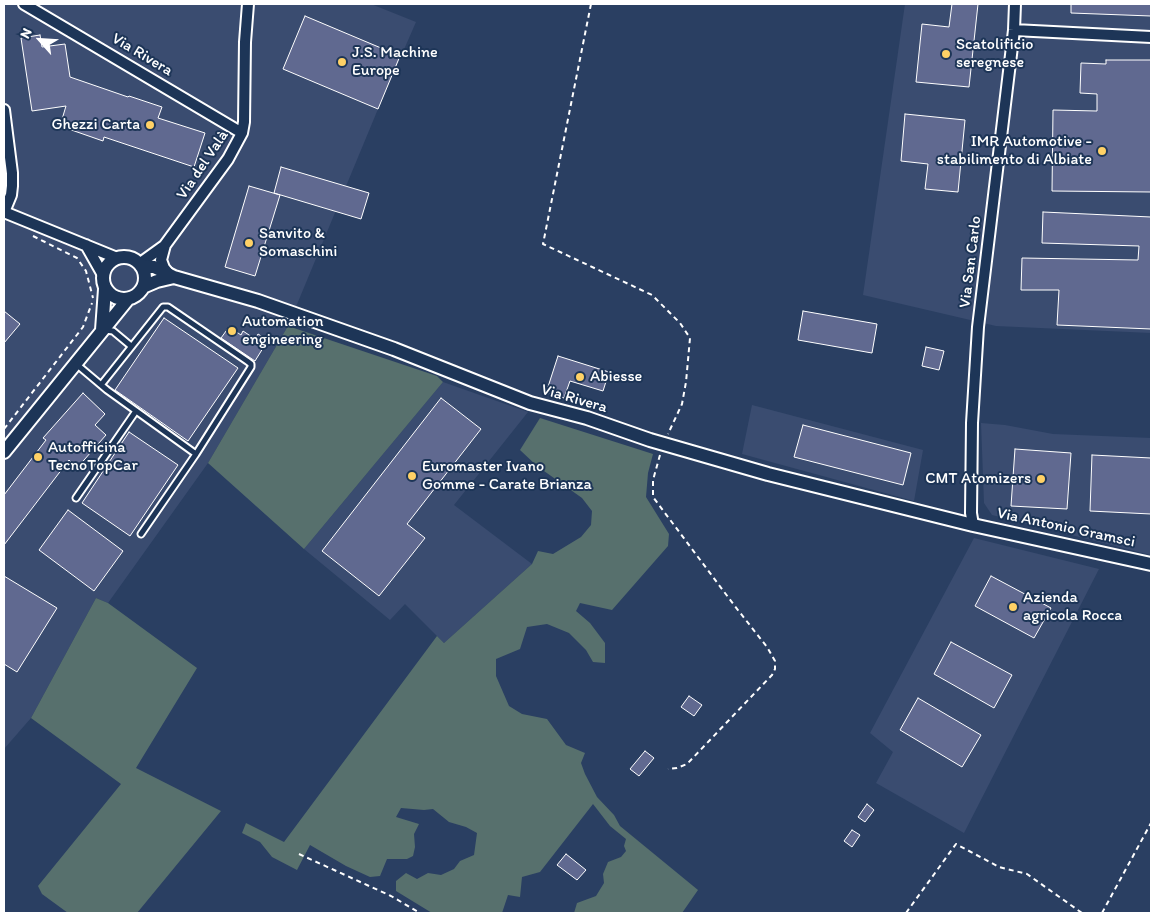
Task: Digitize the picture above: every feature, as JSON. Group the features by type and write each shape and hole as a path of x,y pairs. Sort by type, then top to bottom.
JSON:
{"street":[{"name":"Via Rivera","path":"24,4 242,133"},
{"name":"Via del Valà","path":"140,265 165,245 228,160 242,133 248,4"},
{"name":"Via San Carlo","path":"973,525 971,513 972,423 978,327 1014,30 1014,4"},
{"path":"1014,30 1151,38"},
{"path":"4,110 12,173 11,195 4,212 117,258 129,258 140,265 144,273 143,287 139,293 128,299 4,452"},
{"path":"86,245 103,275 105,289 102,330"},
{"path":"143,287 172,275 161,260 165,245"},
{"path":"103,275 108,264 117,258"},
{"name":"Via Rivera","path":"140,265 154,267 172,275 258,300 394,349 530,403 587,418 663,444 768,474 973,525"},
{"path":"105,289 115,298 128,299"},
{"name":"Via Antonio Gramsci","path":"973,525 1151,564"}],"lane":[{"path":"101,385 163,307 168,307 251,364 251,367 196,454 141,534"},
{"path":"102,330 113,331 132,346"},
{"path":"75,363 101,385 196,454"},
{"path":"76,498 136,411"}],"path":[{"path":"591,4 543,244 652,295 680,323 690,338 682,404 663,444 653,480 654,497 775,661 775,670 772,675 687,764 668,769"},
{"path":"4,429 83,327 93,300 86,272 77,258 26,232"},
{"path":"1102,913 1151,823"},
{"path":"906,913 956,844 999,867 1027,874 1082,913"},
{"path":"299,854 391,896 420,913"}],"shaded area":[{"path":"4,4 371,4 416,22 288,326 208,463 108,603 96,598 31,718 4,749"},
{"path":"905,4 1151,4 1151,333 996,326 863,295"},
{"path":"443,382 528,412 454,505 532,564 444,643 405,604 390,620 304,549"},
{"path":"752,405 923,450 914,501 742,454"},
{"path":"981,423 1005,425 1053,434 1151,438 1151,555 992,515 984,503"},
{"path":"974,538 1099,569 964,833 876,783 893,752 870,733"}],"green space":[{"path":"288,326 437,376 443,382 304,549 208,463"},
{"path":"540,418 653,454 648,473 646,497 669,534 668,546 612,610 580,603 576,611 590,623 605,643 605,663 593,662 586,650 569,633 547,624 527,627 520,649 496,659 496,676 509,706 522,714 547,719 566,745 585,753 581,763 585,774 597,797 614,815 620,826 698,890 682,913 574,913 577,903 596,896 604,883 603,874 608,862 621,857 626,851 624,846 626,839 610,826 593,804 540,872 522,877 520,897 508,895 502,913 432,913 396,891 396,881 406,873 417,879 428,873 441,875 454,869 460,861 474,855 477,833 466,827 449,822 433,809 401,808 396,817 419,824 414,834 415,847 413,856 407,859 387,859 380,876 370,877 346,866 310,845 297,870 272,857 260,842 242,833 246,823 284,842 437,636 444,643 532,564 538,551 553,554 581,537 591,525 592,511 582,498 537,466 520,450"},
{"path":"96,598 108,603 197,668 136,768 221,811 137,913 68,913 42,894 38,886 121,784 31,718"}],"building":[{"name":"Scatolificio seregnese","path":"952,4 978,4 969,87 916,82 922,24 949,27"},
{"path":"1071,4 1151,4 1151,16 1071,13"},
{"name":"J.S. Machine Europe","path":"305,16 400,56 378,109 283,69"},
{"path":"40,35 42,47 65,44 70,77 162,107 158,118 205,133 194,167 104,137 103,141 60,126 66,106 32,111 21,38"},
{"name":"IMR Automotive - stabilimento di Albiate","path":"1106,60 1151,60 1151,192 1052,191 1053,110 1097,111 1097,94 1080,93 1081,63 1106,64"},
{"path":"905,114 965,120 958,192 925,189 928,164 901,161"},
{"path":"281,167 369,193 361,219 274,193"},
{"path":"249,186 280,195 255,276 225,267"},
{"path":"1043,212 1151,217 1151,329 1057,325 1059,290 1021,290 1022,258 1138,260 1139,246 1042,243"},
{"path":"4,311 20,324 4,343"},
{"path":"803,311 877,324 872,353 798,340"},
{"path":"164,318 238,368 188,441 115,390"},
{"path":"229,327 241,335 243,331 255,339 258,334 268,340 255,361 221,338"},
{"path":"926,347 944,351 939,370 922,366"},
{"name":"Abiesse","path":"558,356 609,372 603,391 570,381 564,398 546,393"},
{"path":"83,393 105,414 95,425 106,435 77,468 69,460 4,545 4,495 46,440 43,438"},
{"name":"Euromaster Ivano Gomme - Carate Brianza","path":"441,398 481,429 407,524 425,538 379,596 322,551"},
{"path":"803,425 911,453 903,485 794,457"},
{"path":"129,432 178,465 130,536 82,503"},
{"name":"CMT Atomizers","path":"1015,449 1071,453 1067,509 1011,506"},
{"path":"1092,455 1151,458 1151,514 1090,511"},
{"path":"68,510 123,551 94,591 39,550"},
{"path":"4,576 57,608 17,672 4,664"},
{"name":"Azienda agricola Rocca","path":"991,576 1051,608 1034,638 975,606"},
{"path":"951,642 1012,675 994,708 934,674"},
{"path":"689,696 702,705 694,716 681,707"},
{"path":"918,698 981,735 962,767 900,730"},
{"path":"645,751 654,758 639,776 630,769"},
{"path":"867,804 874,810 865,822 858,817"},
{"path":"852,830 860,835 852,847 844,841"},
{"path":"566,854 586,870 577,880 557,865"}],"place":[{"name":"Scatolificio seregnese","path":"946,54"},
{"name":"J.S. Machine Europe","path":"342,62"},
{"name":"Ghezzi Carta","path":"150,125"},
{"name":"IMR Automotive - stabilimento di Albiate","path":"1102,151"},
{"name":"Sanvito & Somaschini","path":"249,243"},
{"name":"Automation engineering","path":"232,331"},
{"name":"Abiesse","path":"580,377"},
{"name":"Autofficina TecnoTopCar","path":"38,457"},
{"name":"Euromaster Ivano Gomme - Carate Brianza","path":"412,476"},
{"name":"CMT Atomizers","path":"1041,479"},
{"name":"Azienda agricola Rocca","path":"1013,607"}]}
